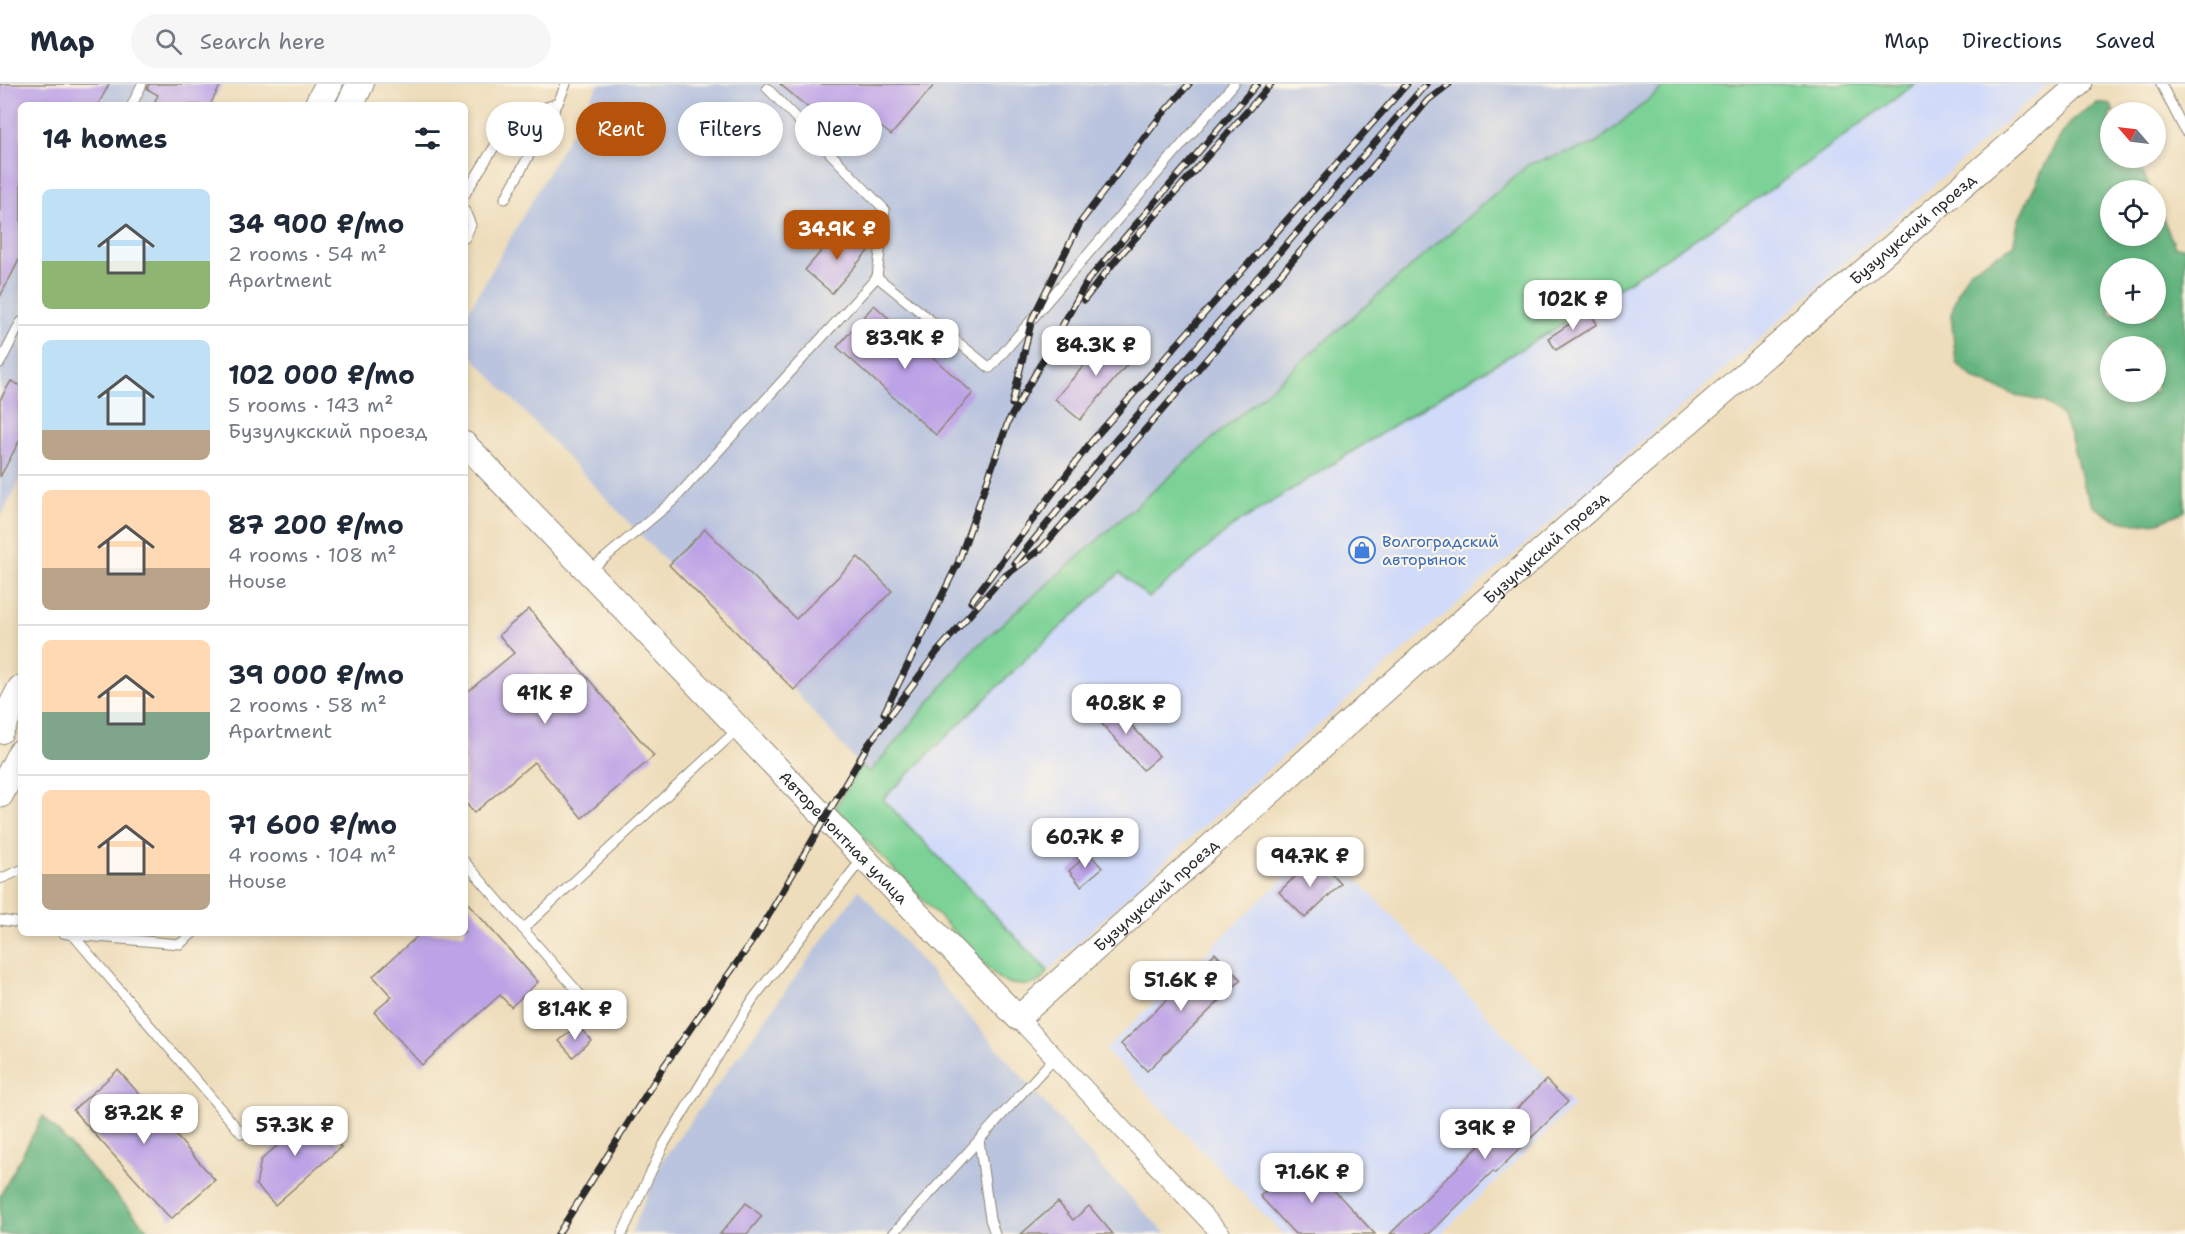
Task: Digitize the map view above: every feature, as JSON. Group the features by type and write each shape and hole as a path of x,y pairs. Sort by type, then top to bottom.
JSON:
{"main road":[{"path":"320,102 329,84"},
{"path":"351,102 360,84"},
{"name":"Бузулукский проезд","path":"1018,1017 1570,525 2080,84"},
{"name":"Авторемонтная улица","path":"468,447 1018,1017"},
{"path":"0,730 18,694"},
{"path":"0,794 18,759"}],"street":[{"name":"Авторемонтная улица","path":"1018,1017 1221,1234"}],"lane":[{"path":"133,102 142,84"},
{"path":"558,102 566,84"},
{"path":"877,277 990,368 1234,84"},
{"path":"2162,84 2185,131"},
{"path":"588,572 674,500 877,277 885,210 767,88"},
{"path":"468,189 489,156"},
{"path":"505,199 529,156"},
{"path":"0,363 18,328"},
{"path":"524,929 739,728"},
{"path":"622,1234 664,1144 753,999 863,857"},
{"path":"468,865 592,1008"},
{"path":"0,879 18,871"},
{"path":"0,920 18,923"},
{"path":"70,936 242,1134"},
{"path":"109,936 180,944 189,936"},
{"path":"893,1234 1055,1057"},
{"path":"979,1140 990,1219 995,1234"}],"shaded area":[{"path":"0,84 222,84 213,102 18,102 18,484 0,519"},
{"path":"599,84 1667,84 1595,144 1529,164 975,648 870,772 860,766 794,690 669,565 468,352 468,312 558,156 564,156 564,145 576,124 576,156 666,156 666,102 589,102"},
{"name":"Волгоградский авторынок","path":"1915,84 2049,84 1186,842 1048,971 882,799 1028,657 1120,573 1149,597 1233,526 1438,398 1555,329 1766,193"},
{"path":"1321,842 1574,1106 1441,1234 1282,1234 1105,1050"},
{"path":"859,890 1100,1166 1166,1234 631,1234 661,1162"}],"green space":[{"path":"1667,84 1915,84 1766,193 1555,329 1438,398 1233,526 1149,598 1120,573 1028,657 883,799 1048,971 1044,977 1033,984 1012,984 999,979 835,808 860,766 870,772 975,648 1529,164 1595,144"},
{"path":"2100,103 2100,168 2141,168 2146,180 2100,180 2100,246 2166,246 2166,226 2175,247 2185,247 2185,511 2159,522 2135,524 2110,517 2092,505 2082,483 2071,438 2062,416 2043,401 2021,397 1976,380 1956,363 1951,315 1958,291 1969,271 2013,246 2019,218 2066,127 2081,113"},
{"path":"43,1116 152,1234 0,1234 0,1196"}],"building":[{"path":"0,84 109,84 100,102 18,102 18,262 0,297"},
{"path":"149,84 221,84 212,102 154,102 158,95 147,89"},
{"path":"780,84 935,84 891,135 882,128 882,102 801,102"},
{"path":"841,228 868,251 832,293 805,270"},
{"path":"874,305 973,393 936,435 837,347"},
{"path":"1589,311 1597,324 1556,350 1548,338"},
{"path":"1112,333 1136,354 1080,420 1055,399"},
{"path":"11,381 18,384 18,444 0,477 0,400"},
{"path":"705,529 796,619 858,557 892,591 794,690 669,565"},
{"path":"529,609 654,756 582,818 534,762 474,813 468,806 468,691 514,653 499,635"},
{"path":"1109,700 1159,756 1143,770 1093,714"},
{"path":"1089,853 1102,868 1081,886 1069,871"},
{"path":"1316,857 1341,884 1305,918 1279,892"},
{"path":"468,903 538,982 511,1007 500,995 422,1065 374,1012 392,997 373,976 418,936 468,936"},
{"path":"1215,953 1241,980 1147,1071 1121,1044"},
{"path":"577,1025 591,1040 573,1057 559,1041"},
{"path":"118,1070 215,1180 171,1219 73,1110"},
{"path":"1546,1080 1568,1102 1429,1234 1390,1234"},
{"path":"307,1109 341,1147 275,1205 256,1185 261,1160 279,1144 274,1139"},
{"path":"1302,1156 1375,1234 1295,1234 1260,1196"},
{"path":"1058,1202 1073,1220 1089,1206 1113,1234 1021,1234"},
{"path":"746,1203 762,1216 747,1234 720,1234"}],"railway":[{"path":"1012,404 1032,319 1080,223 1159,118 1189,84"},
{"path":"884,713 958,563 1008,422 1088,280 1257,84"},
{"path":"1084,300 1115,261 1271,84"},
{"path":"971,602 1091,442 1407,84"},
{"path":"1015,563 1108,449 1426,84"},
{"path":"558,1234 664,1066 760,930 868,745 937,652 1001,579 1042,548 1347,198 1428,100 1449,84"}],"place":[{"name":"Волгоградский авторынок","path":"1362,550"}]}
